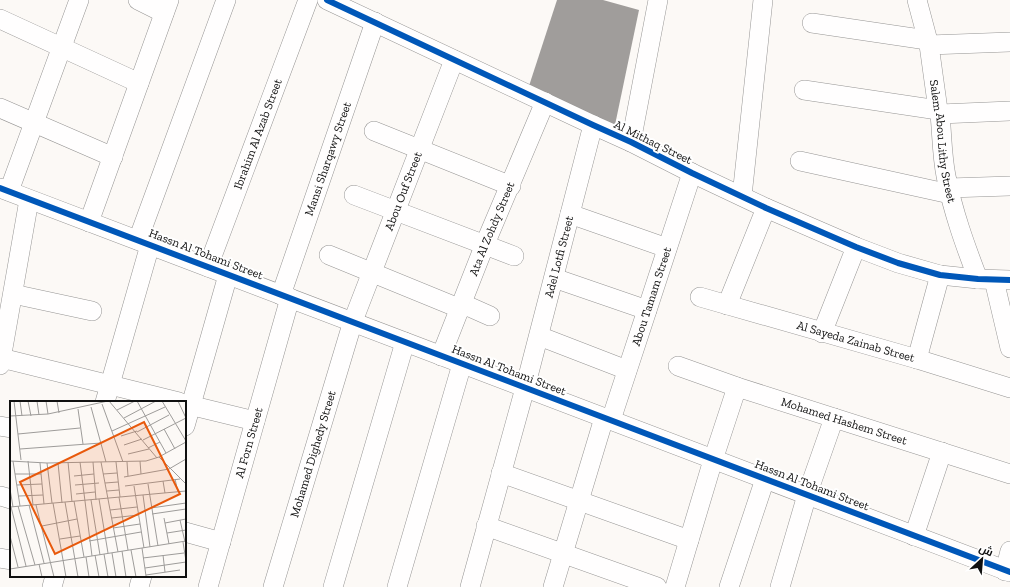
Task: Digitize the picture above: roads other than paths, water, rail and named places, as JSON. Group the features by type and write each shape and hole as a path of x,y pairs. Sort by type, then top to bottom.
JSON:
{"street":[{"path":"4,190 34,123 79,0"},
{"path":"89,222 166,6 138,0"},
{"path":"108,393 144,242 226,0"},
{"name":"Ibrahim Al Azab Street","path":"208,267 308,0"},
{"name":"Al Mithaq Street","path":"327,0 631,142 766,208 856,247 898,263 940,275 994,280"},
{"path":"631,142 657,0"},
{"path":"742,196 763,0"},
{"name":"Salem Abou Lithy Street","path":"917,0 928,42 949,191 959,228 994,280 1010,348"},
{"path":"0,19 139,83"},
{"name":"Mansi Sharqawy Street","path":"285,297 375,22"},
{"path":"812,23 928,42 1010,42"},
{"name":"Abou Ouf Street","path":"352,321 454,60"},
{"path":"804,90 939,112 1010,111"},
{"name":"Ata Al Zohdy Street","path":"441,356 462,306 485,244 545,102"},
{"path":"0,108 113,156"},
{"name":"Adel Lotfi Street","path":"470,587 539,336 593,125"},
{"path":"374,131 510,186"},
{"path":"800,162 949,191 1010,186"},
{"name":"Abou Tamam Street","path":"553,587 579,501 607,419 627,370 692,173"},
{"name":"Hassn Al Tohami Street","path":"4,190 352,321 1007,572"},
{"path":"354,195 514,256"},
{"path":"29,200 0,363 108,393 164,401"},
{"path":"727,305 766,208"},
{"path":"570,214 667,248"},
{"path":"822,332 856,247"},
{"path":"329,255 490,316"},
{"path":"186,401 228,275"},
{"path":"917,359 940,275"},
{"path":"554,278 647,310"},
{"path":"13,294 92,311"},
{"name":"Al Forn Street","path":"208,587 255,421 285,297"},
{"name":"Al Sayeda Zainab Street","path":"700,297 917,359 1010,388"},
{"name":"Mohamed Dighedy Street","path":"273,587 352,321"},
{"path":"539,336 627,370"},
{"path":"333,587 405,342"},
{"path":"397,587 462,364"},
{"name":"Mohamed Hashem Street","path":"678,366 737,387 1010,474"},
{"path":"675,587 713,460 737,387"},
{"path":"186,404 255,421"},
{"path":"780,587 807,495 834,418"},
{"path":"0,426 10,428"},
{"path":"914,536 942,452"},
{"path":"501,473 689,540"},
{"path":"729,587 765,479"},
{"path":"0,496 10,499"},
{"path":"486,526 657,587"},
{"path":"186,532 221,542"},
{"path":"1007,572 1010,551"},
{"path":"0,558 10,560"},
{"path":"52,587 55,577"},
{"path":"139,587 142,577"}]}
